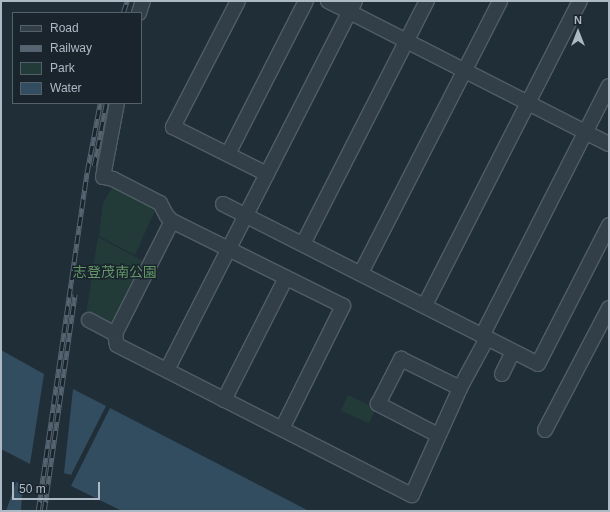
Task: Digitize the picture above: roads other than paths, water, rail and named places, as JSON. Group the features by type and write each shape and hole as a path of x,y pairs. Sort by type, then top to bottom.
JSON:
{"street":[{"path":"139,12 143,1"},
{"path":"238,1 173,127 267,174"},
{"path":"228,154 306,1"},
{"path":"328,1 352,6 407,41 609,144"},
{"path":"303,244 427,1"},
{"path":"361,273 500,1"},
{"path":"425,305 580,1"},
{"path":"167,370 352,6"},
{"path":"172,221 115,334 117,345 412,495 438,435 485,336 609,86"},
{"path":"117,104 103,177 113,179 160,203 167,216 172,221 343,306 282,429"},
{"path":"223,204 425,305 538,364 609,225"},
{"path":"224,400 286,278"},
{"path":"545,430 609,308"},
{"path":"89,320 115,334"},
{"path":"502,374 513,351"},
{"path":"438,435 378,404 401,359 460,388"}],"water":[{"path":"1,350 44,374 30,464 1,449"},
{"path":"73,389 106,406 71,475 64,473"},
{"path":"110,408 309,511 122,511 71,486"},
{"path":"16,482 28,484 22,496 21,511 6,511"}],"railway":[{"path":"123,12 127,1"},
{"path":"38,511 87,172 100,104"},
{"path":"94,166 106,104"},
{"path":"44,511 75,294"}],"park label":[{"name":"志登茂南公園","path":"115,272"}]}
